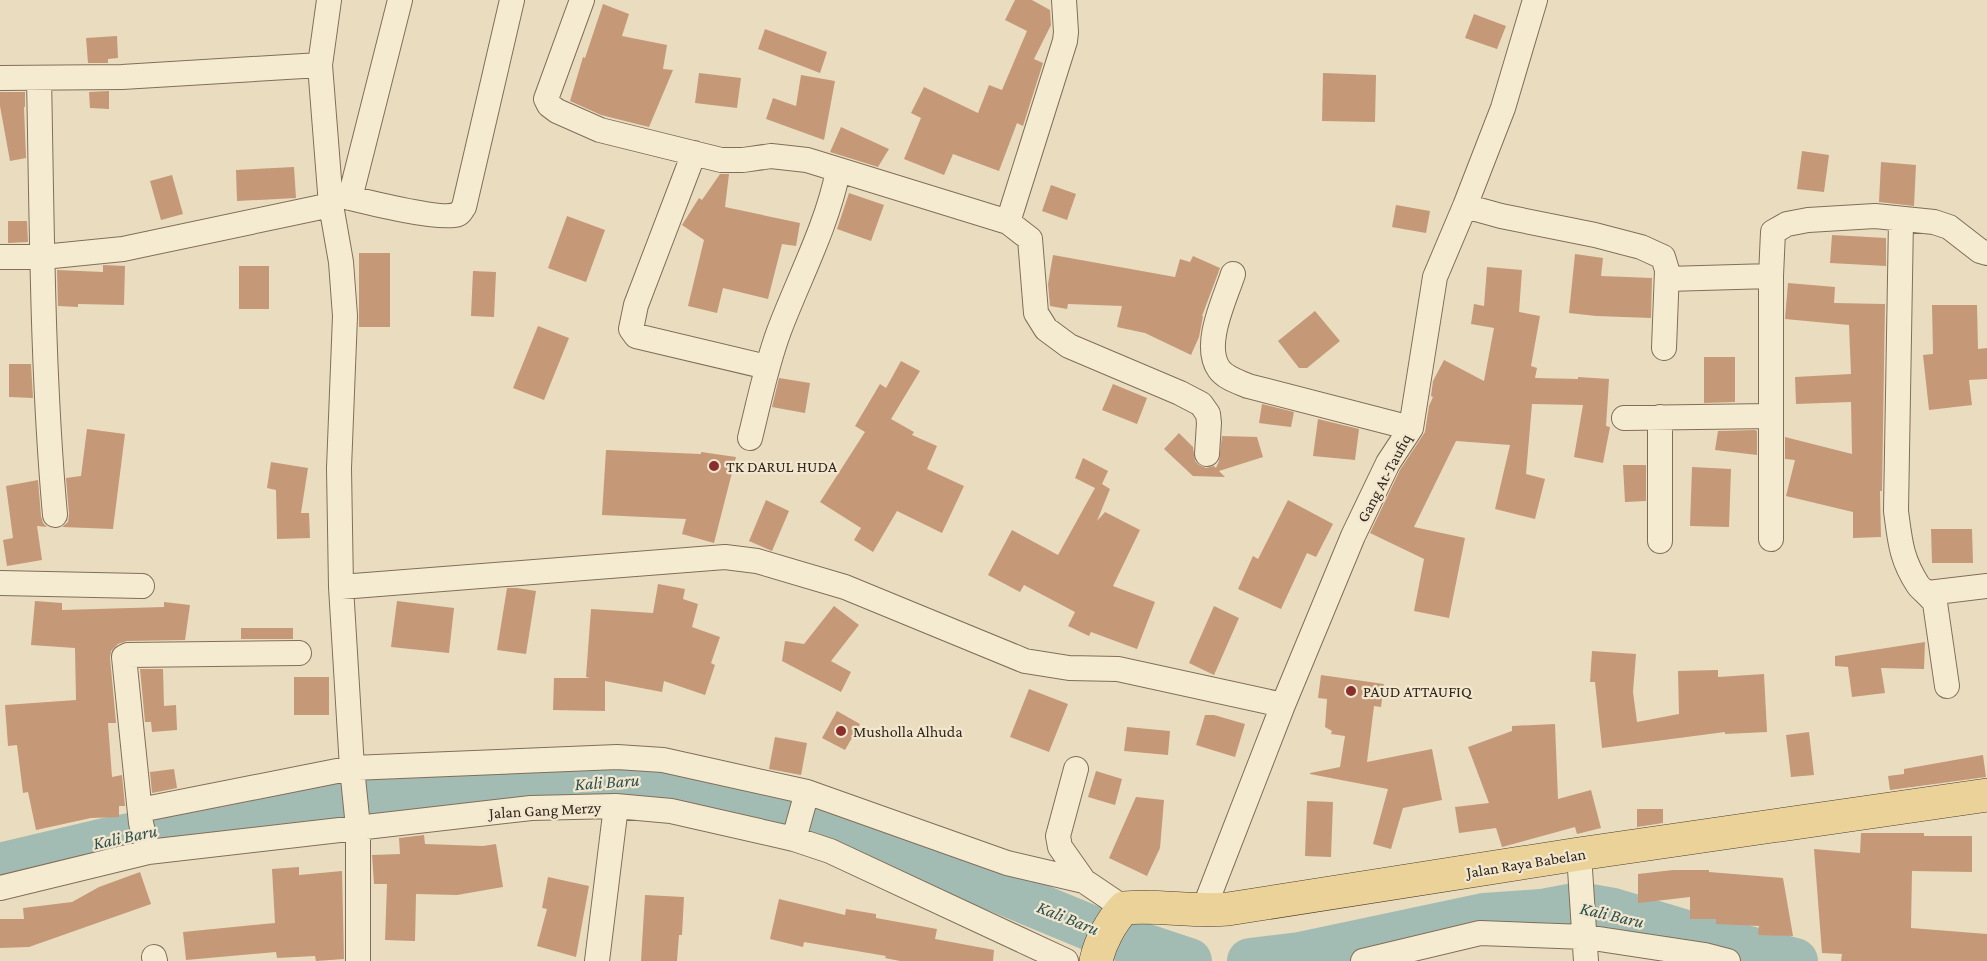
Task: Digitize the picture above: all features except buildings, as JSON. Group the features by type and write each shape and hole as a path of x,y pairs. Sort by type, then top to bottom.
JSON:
{"main road":[{"name":"Jalan Raya Babelan","path":"1120,912 1141,907 1203,911 1228,909 1987,795"},
{"path":"1097,956 1120,912"}],"street":[{"path":"329,0 320,65 337,199 345,316 339,468 341,587 353,775 358,817 358,961"},
{"path":"337,199 399,0"},
{"path":"0,257 123,249 337,199 427,214 450,216 461,212 512,0"},
{"path":"582,0 546,99 549,105 557,111 600,130 721,160 771,156 807,160 1008,222 1030,239 1036,313 1046,329 1069,346 1201,404 1208,414 1207,454"},
{"path":"1008,222 1065,41 1064,0"},
{"name":"Gang At-Taufiq","path":"1203,911 1283,705 1353,536 1389,463 1411,428 1435,277 1503,108 1535,0"},
{"path":"0,78 122,77 320,65"},
{"path":"39,78 49,451 55,515"},
{"path":"694,153 636,305 631,329 636,336 767,367"},
{"path":"750,438 767,367 832,199 838,171"},
{"path":"1465,206 1501,216 1595,235 1660,254 1666,261 1667,279 1664,348"},
{"path":"1771,539 1773,232 1787,224 1808,220 1875,216 1934,222 1949,227 1980,251 1987,253"},
{"path":"1901,220 1896,511 1901,553 1920,587 1935,603 1947,686"},
{"path":"1233,274 1212,348 1220,369 1225,375 1248,386 1411,428"},
{"path":"1667,279 1771,276"},
{"path":"1624,418 1771,416"},
{"path":"1660,417 1660,541"},
{"path":"341,587 725,557 757,561 845,587 1025,661 1069,668 1118,669 1283,705"},
{"path":"0,583 142,586"},
{"path":"1928,593 1987,586"},
{"path":"299,653 125,656 123,659 143,831 353,775 617,757 663,760 805,799 1007,863 1084,881"},
{"path":"1076,769 1058,836 1060,847 1084,881 1120,912"},
{"path":"795,835 805,799"},
{"path":"597,961 616,806"},
{"name":"Jalan Gang Merzy","path":"0,888 143,831 358,817 616,806 671,812 795,835 1066,961"},
{"path":"1579,855 1586,961"},
{"path":"1372,960 1480,933 1585,926 1728,961"}],"waterway":[{"name":"Kali Baru","path":"0,866 114,839 278,808 666,778 736,803 775,814 825,822 876,839 1093,929 1189,961"},
{"name":"Kali Baru","path":"1250,961 1300,955 1484,916 1541,912 1579,905 1613,911 1795,961"}],"place":[{"name":"TK DARUL HUDA","path":"714,466"},
{"name":"PAUD ATTAUFIQ","path":"1351,691"},
{"name":"Musholla Alhuda","path":"841,731"}]}
